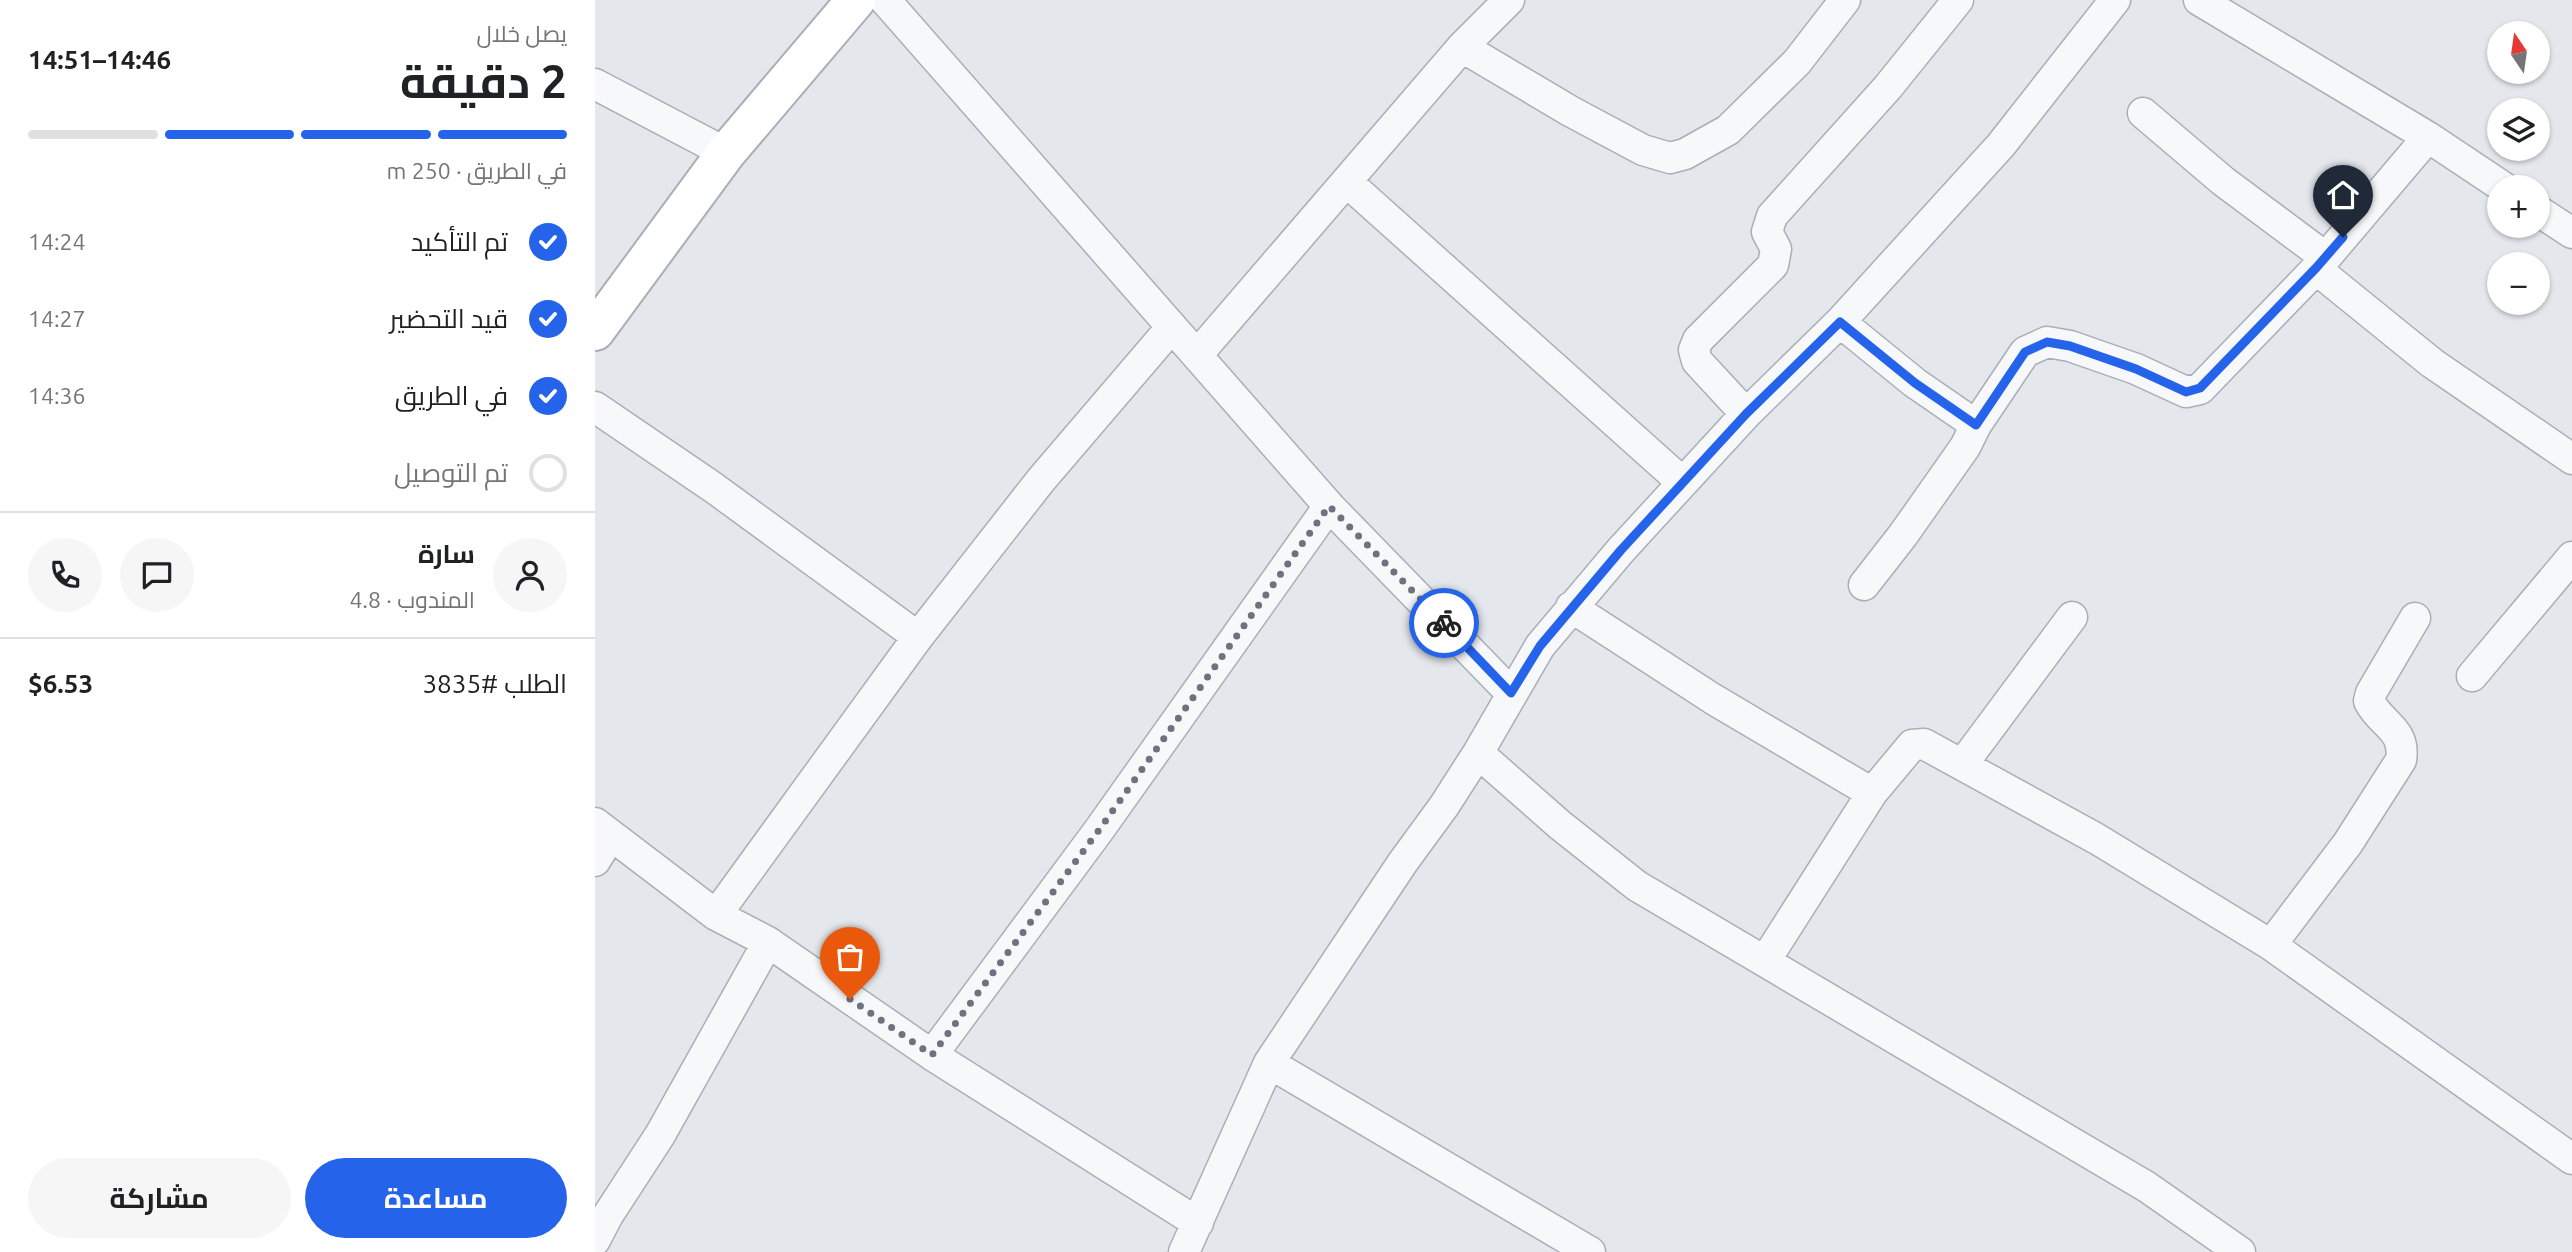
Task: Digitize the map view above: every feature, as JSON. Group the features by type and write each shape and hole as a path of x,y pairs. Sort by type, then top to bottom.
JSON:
{"street":[{"path":"595,331 726,153 856,0"},
{"path":"885,0 1329,506 1511,693"},
{"path":"1197,355 1462,47 1509,0"},
{"path":"1462,47 1570,111 1643,150 1670,158 1685,154 1728,130 1797,62 1845,0"},
{"path":"1746,414 1697,360 1694,350 1698,340 1773,265 1776,248 1767,232 1772,216 1880,97 1958,0"},
{"path":"1184,1252 1269,1063 1478,753 1540,646 1682,482 1746,414 1840,322 2001,145 2115,0"},
{"path":"2199,0 2428,137 2487,176"},
{"path":"595,84 726,153"},
{"path":"2143,113 2321,263 2432,363 2572,459"},
{"path":"1864,585 1970,439 1976,425 2025,352 2047,342 2070,346 2136,369 2186,392 2200,388 2321,263 2428,137"},
{"path":"1347,182 1682,482"},
{"path":"2550,219 2572,233"},
{"path":"1840,322 1915,383 1976,425"},
{"path":"716,915 918,637 1041,480 1171,328"},
{"path":"595,407 714,488 918,637"},
{"path":"932,1055 1099,830 1329,506"},
{"path":"2472,676 2572,557"},
{"path":"1571,607 1713,699 1872,793"},
{"path":"1962,765 2072,617"},
{"path":"2271,945 2348,844 2401,760 2403,747 2398,734 2373,709 2369,701 2371,693 2415,618"},
{"path":"1765,961 1872,793 1912,745 1924,744 2097,839 2271,945 2572,1159"},
{"path":"1478,753 1560,825 1637,886 2147,1187 2238,1251"},
{"path":"595,861 603,829 716,915 768,942 932,1055 1198,1223"},
{"path":"595,1240 608,1215 660,1135 768,942"},
{"path":"1269,1063 1590,1252"}],"way so far":[{"path":"850,999 932,1055 1099,830 1329,506 1444,623"}],"route":[{"path":"1444,623 1511,693 1540,646 1621,550 1746,414 1840,322 1915,383 1976,425 2025,352 2047,342 2070,346 2098,358 2136,369 2186,392 2200,388 2343,237"}]}
